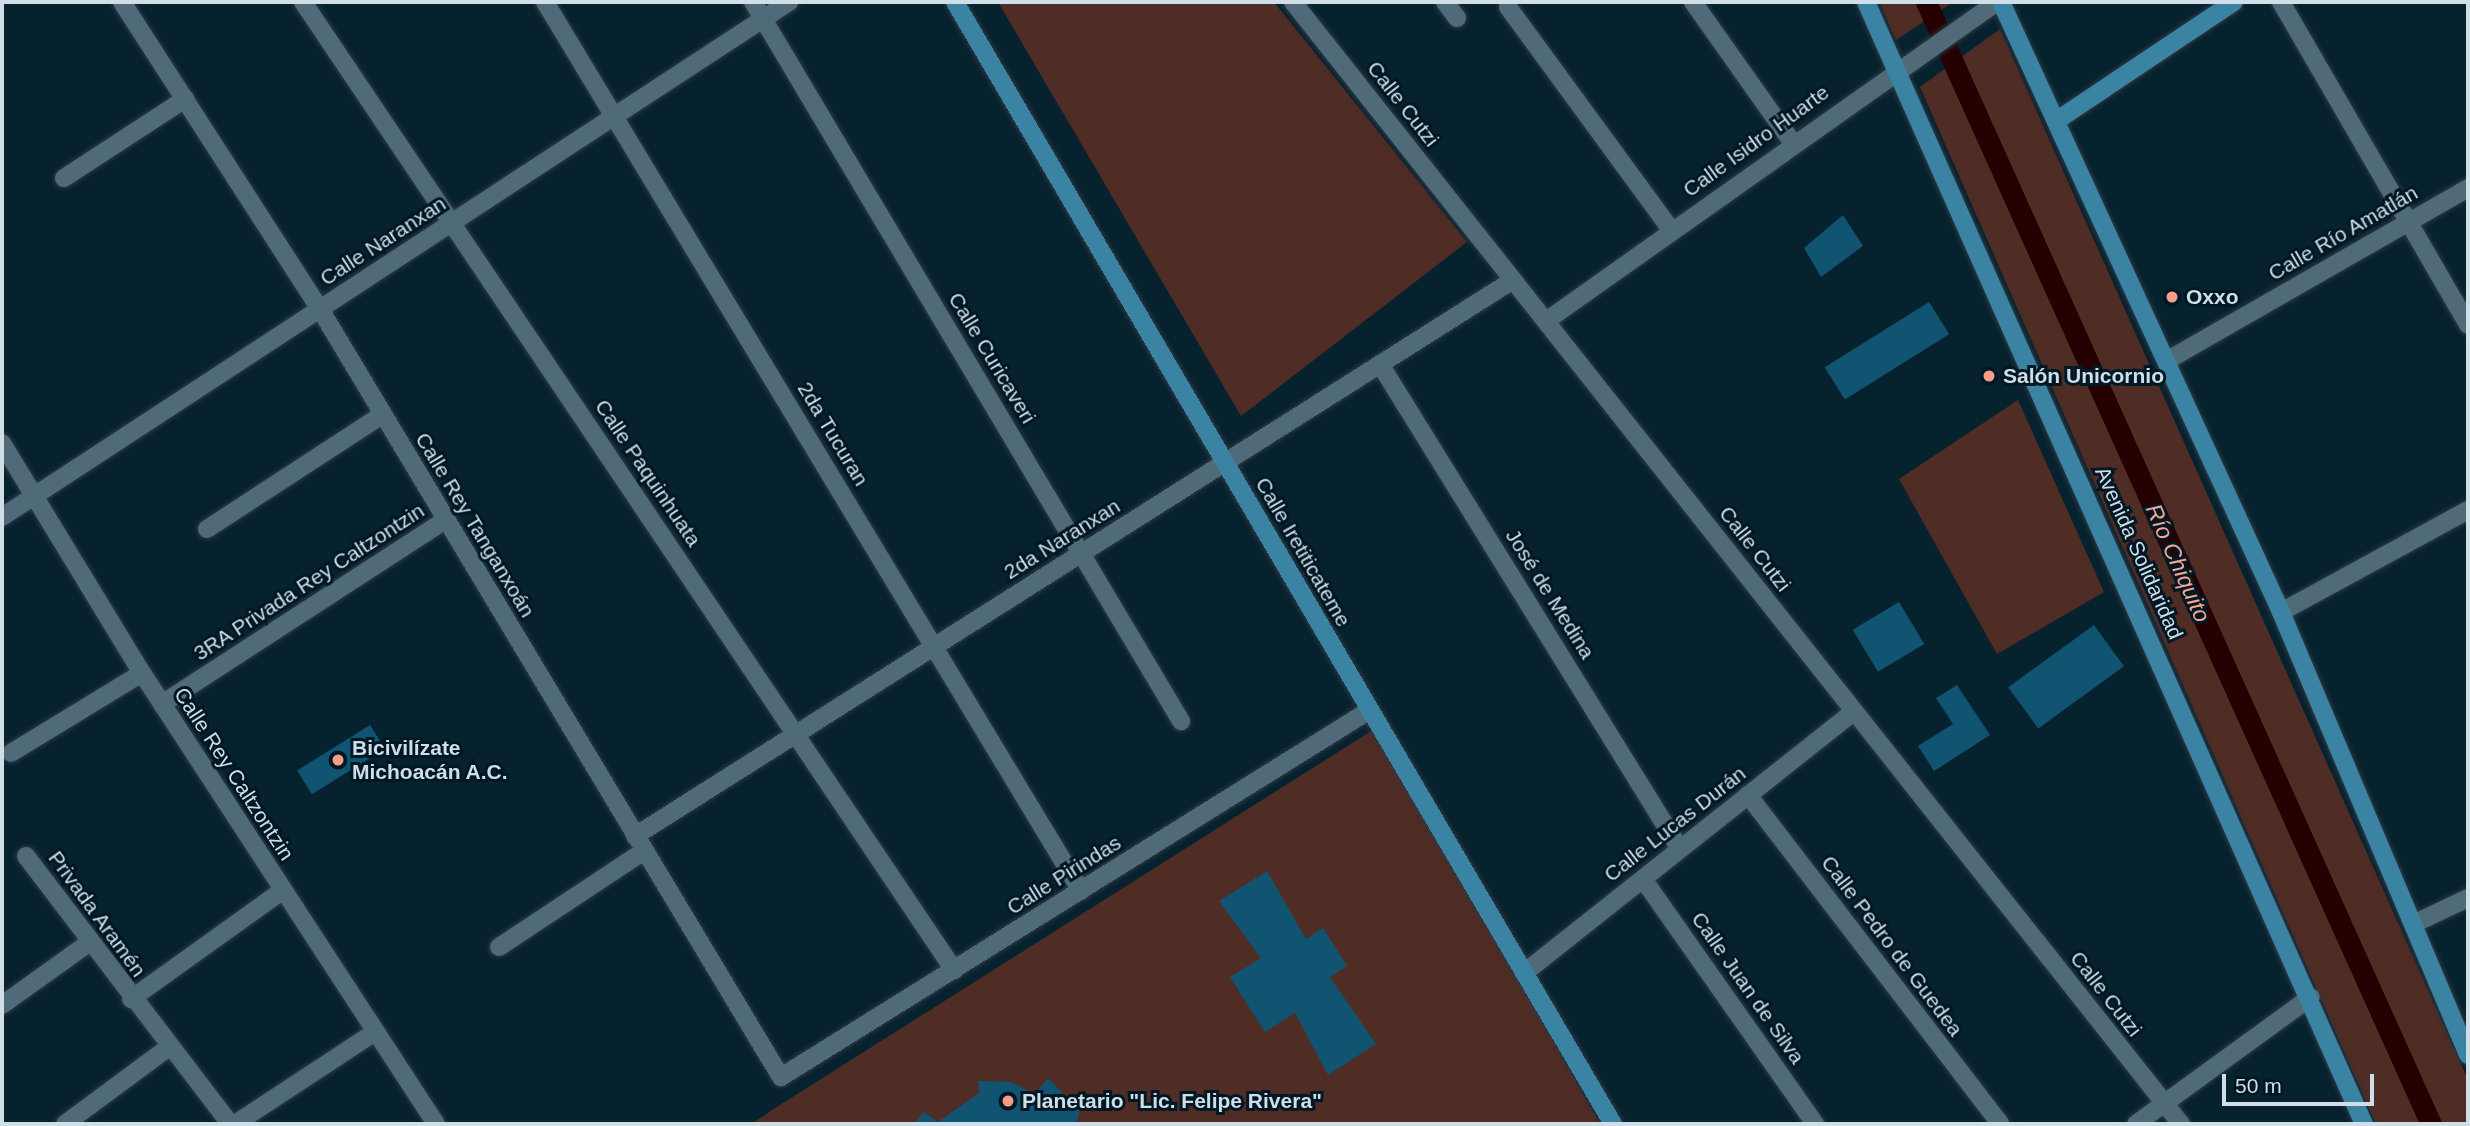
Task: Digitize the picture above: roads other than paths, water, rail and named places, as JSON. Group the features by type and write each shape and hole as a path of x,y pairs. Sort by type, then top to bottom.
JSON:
{"main road":[{"name":"Calle Iretiticateme","path":"955,2 1613,1124"},
{"name":"Avenida Solidaridad","path":"1867,2 2311,997 2364,1124"},
{"path":"1999,2 2168,360 2281,612 2468,1055"},
{"path":"2056,121 2234,2"}],"street":[{"name":"Calle Rey Tanganxoán","path":"122,2 320,309 781,1077"},
{"name":"Calle Paquinhuata","path":"303,2 954,970"},
{"name":"2da Tucuran","path":"545,2 1081,891"},
{"name":"Calle Curicaveri","path":"753,2 1181,721"},
{"name":"Calle Naranxan","path":"2,517 789,2"},
{"name":"Calle Cutzi","path":"1293,2 2181,1124"},
{"path":"1445,2 1457,18"},
{"path":"1693,2 1793,143"},
{"name":"Calle Isidro Huarte","path":"1546,321 1897,68 1999,2"},
{"path":"2281,2 2412,220 2468,326"},
{"path":"1508,7 1671,230"},
{"path":"64,178 185,99"},
{"name":"Calle Río Amatlán","path":"2168,360 2468,188"},
{"name":"2da Naranxan","path":"499,947 640,843 796,734 1513,280"},
{"name":"José de Medina","path":"1380,364 1681,849"},
{"path":"207,529 382,415"},
{"name":"Calle Rey Caltzontzin","path":"2,443 142,673 436,1124"},
{"path":"2281,612 2468,510"},
{"name":"3RA Privada Rey Caltzontzin","path":"162,704 445,520"},
{"path":"11,753 142,673"},
{"name":"Calle Pirindas","path":"781,1077 1370,710"},
{"name":"Calle Lucas Durán","path":"1524,973 1854,711"},
{"name":"Calle Pedro de Guedea","path":"1748,795 2000,1124"},
{"name":"Privada Aramén","path":"26,856 131,999 233,1124"},
{"name":"Calle Juan de Silva","path":"1643,879 1815,1124"},
{"path":"131,999 283,890"},
{"path":"2413,924 2468,898"},
{"path":"2,1005 90,942"},
{"path":"2136,1124 2311,997"},
{"path":"233,1124 375,1032"},
{"path":"74,1122 169,1047"}],"waterway":[{"name":"Río Chiquito","path":"1926,2 2431,1124"}],"place":[{"name":"Oxxo","path":"2172,297"},
{"name":"Salón Unicornio","path":"1989,376"},
{"name":"Bicivilízate Michoacán A.C.","path":"338,760"},
{"name":"Planetario \"Lic. Felipe Rivera\"","path":"1008,1101"}]}
